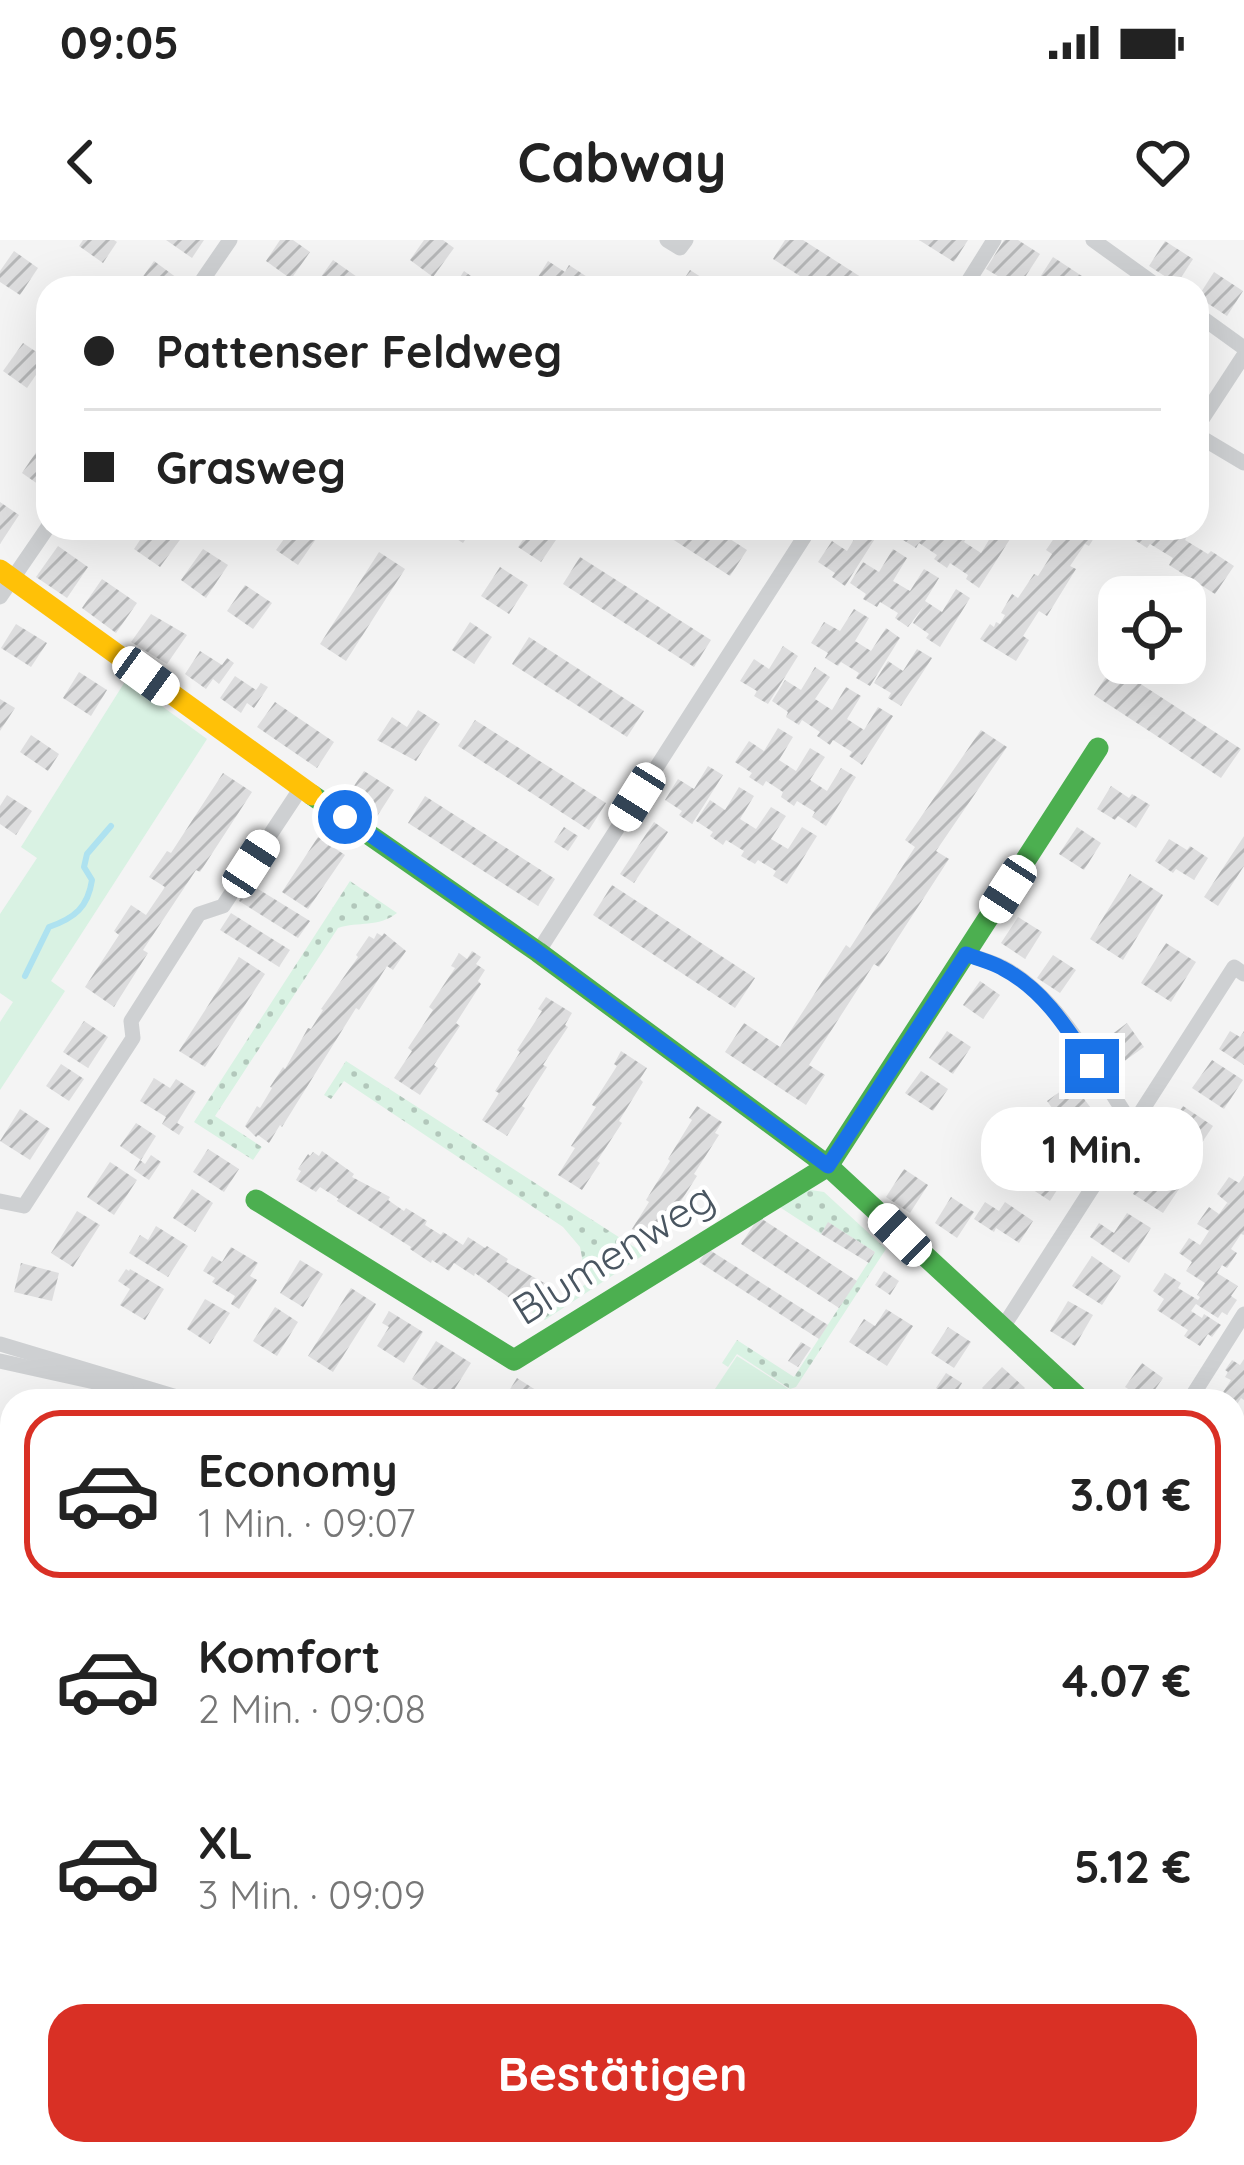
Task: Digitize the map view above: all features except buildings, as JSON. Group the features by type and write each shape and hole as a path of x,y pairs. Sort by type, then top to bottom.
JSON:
{"street":[{"path":"205,276 230,240"},
{"path":"972,276 994,240"},
{"path":"1093,240 1143,276"},
{"path":"1209,323 1244,351 1209,411"},
{"path":"1209,439 1244,463"},
{"path":"38,540 4,582 538,952 828,1166 1069,1389"},
{"path":"538,952 802,540"},
{"path":"828,1166 1098,748"},
{"path":"0,1201 24,1207 134,1037 131,1022 199,914 223,906 301,788"},
{"path":"966,954 1003,968 1038,993 1063,1022 1132,1126"},
{"path":"1003,1327 1234,967 1244,974"},
{"name":"Blumenweg","path":"256,1200 514,1360 828,1166"},
{"path":"1197,1389 1244,1314"},
{"path":"0,1344 147,1389"},
{"path":"0,1361 130,1389"}],"green space":[{"path":"126,680 207,739 51,981 65,991 0,1090 0,1022 13,1002 0,993 0,914 37,858 21,847"},
{"path":"350,881 397,913 383,921 338,928 215,1116 262,1147 253,1160 194,1122"},
{"path":"346,1061 645,1254 545,1320 532,1313 537,1307 556,1306 587,1283 580,1247 563,1227 344,1081 331,1099 324,1095"},
{"path":"811,1190 824,1192 886,1249 796,1387 790,1389 737,1354 728,1367 722,1363 737,1340 794,1377 875,1252 829,1223 821,1234 778,1206"},
{"path":"737,1356 788,1389 715,1389"}],"waterway":[{"path":"25,976 49,927 66,920 83,904 92,880 84,867 87,854 111,826"}],"traffic: fast":[{"path":"256,1200 514,1360 828,1166 1098,748"},
{"path":"312,795 538,952 828,1166 1069,1389"}],"traffic: slow":[{"path":"0,570 312,795"}],"route":[{"path":"345,817 538,952 828,1166 966,954 1003,968 1038,993 1092,1066"}]}
